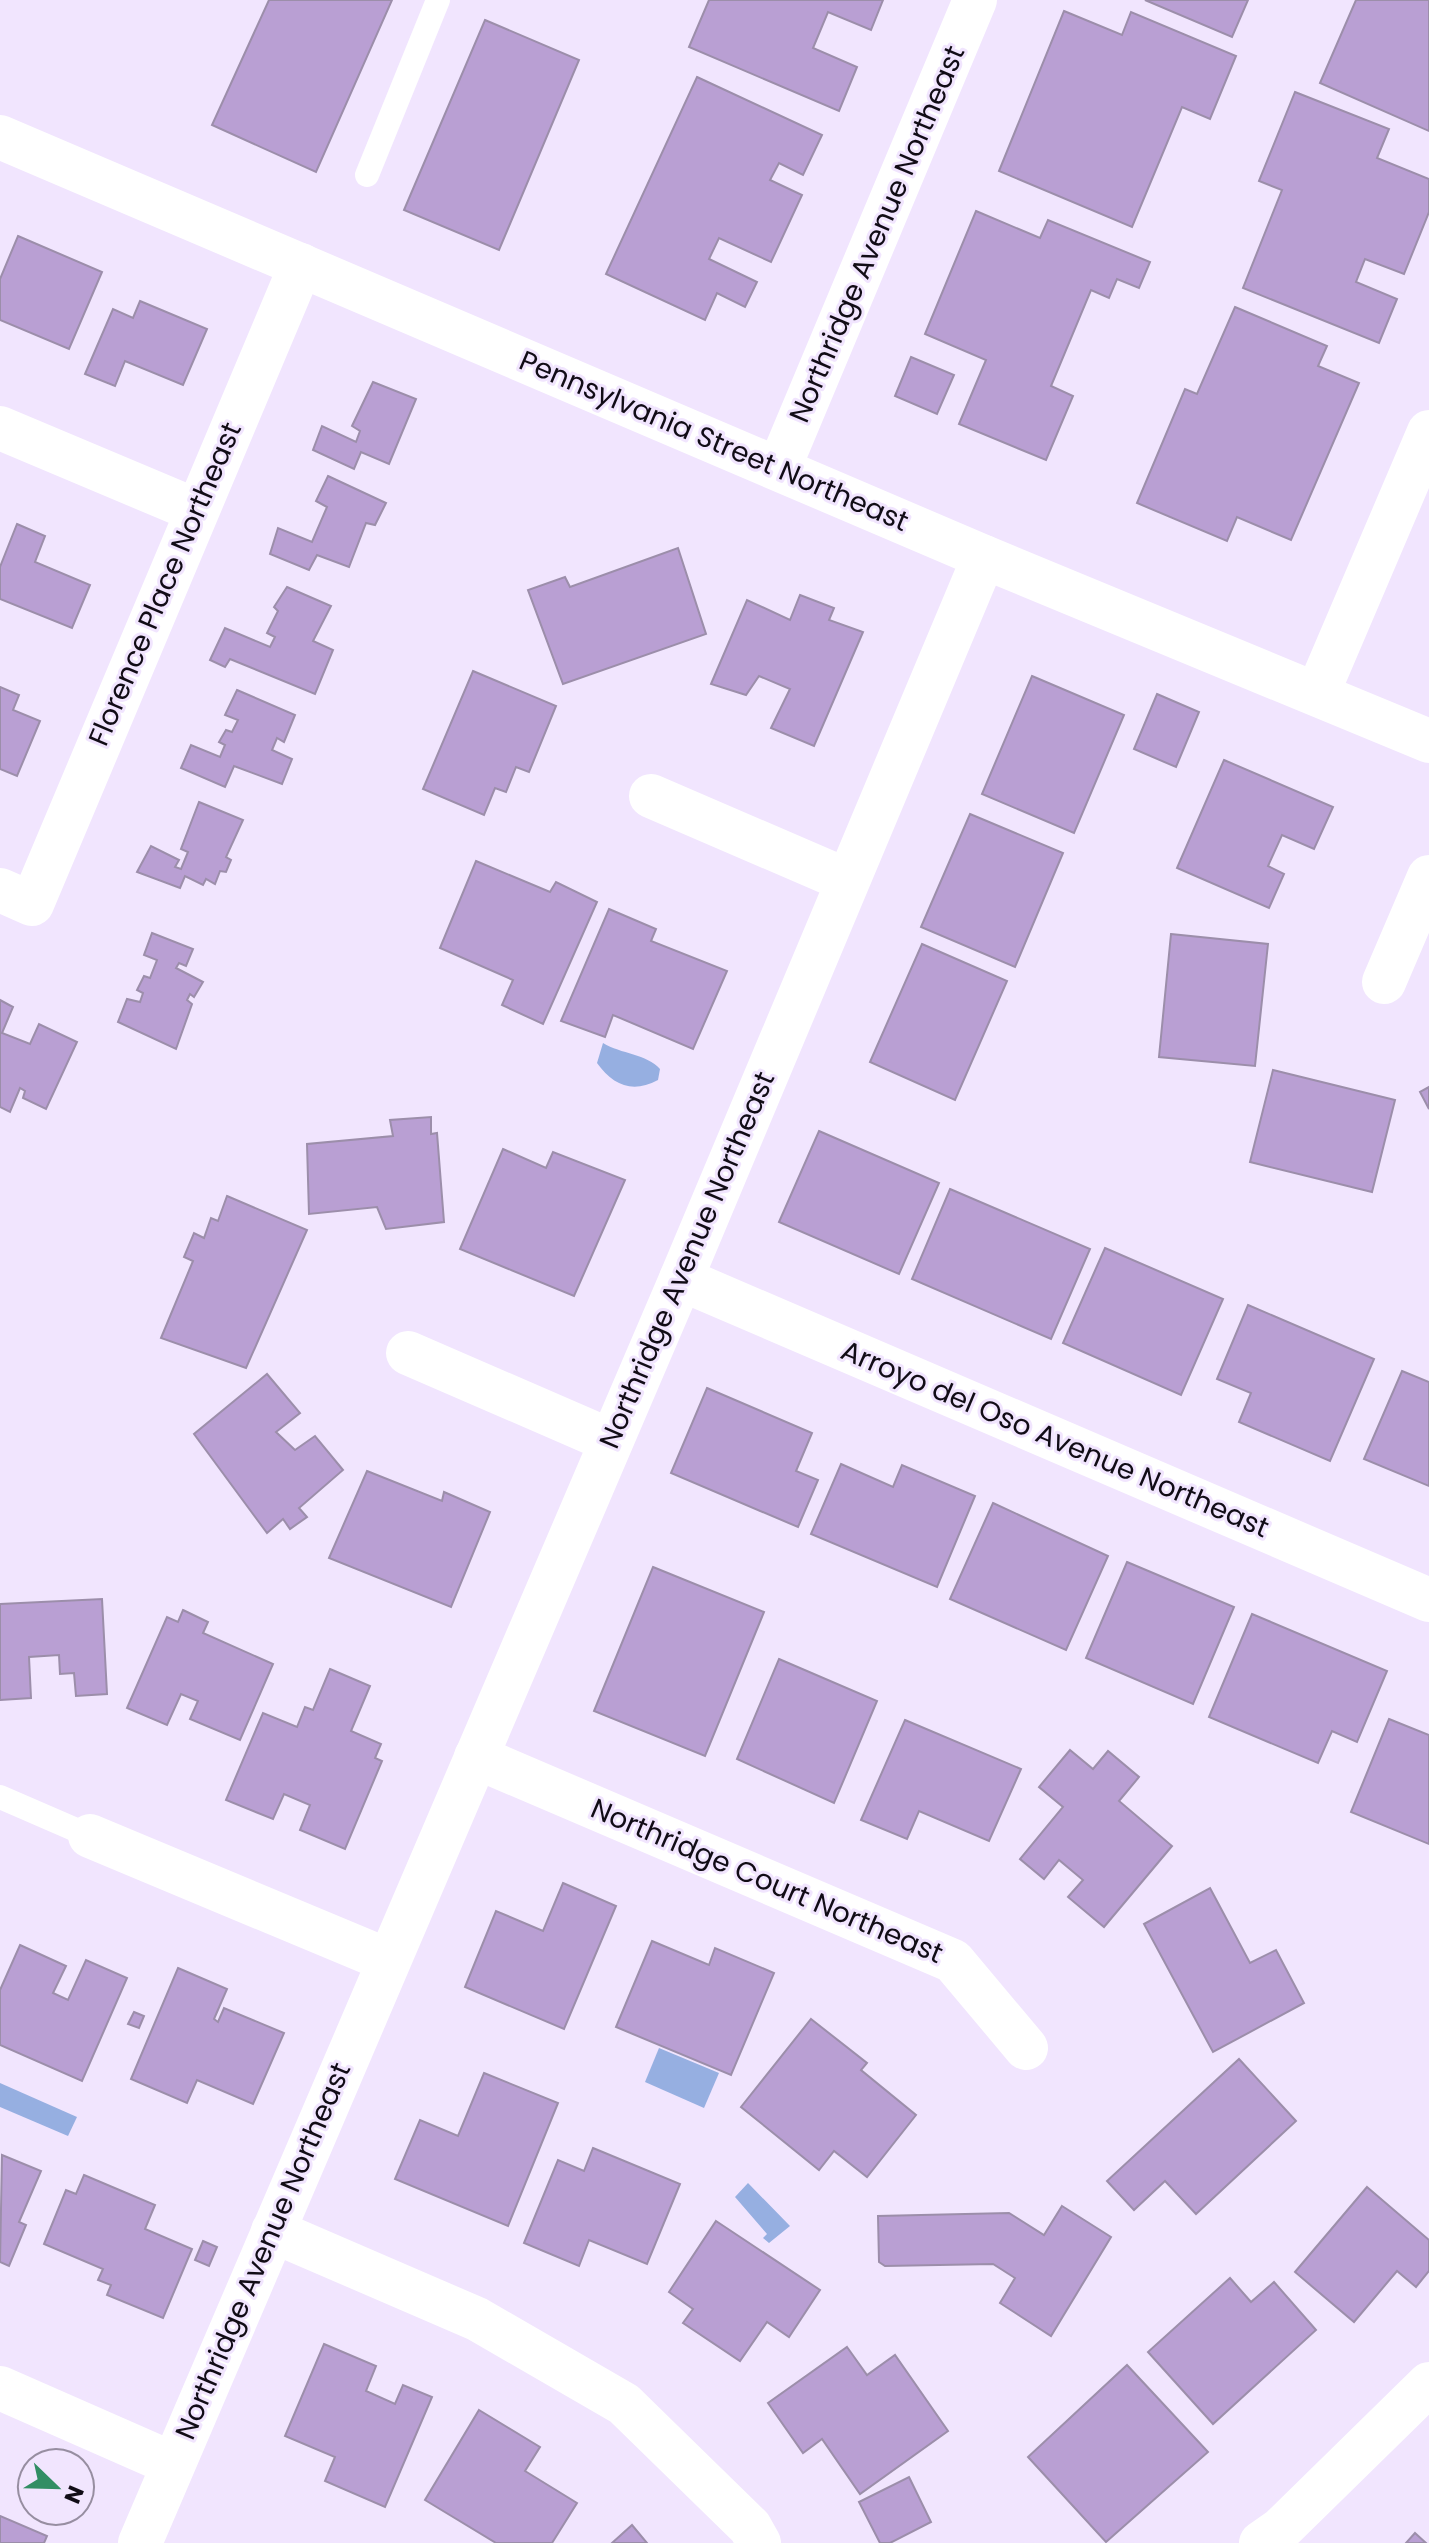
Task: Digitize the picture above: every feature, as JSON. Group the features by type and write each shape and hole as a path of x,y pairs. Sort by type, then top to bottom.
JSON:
{"street":[{"name":"Northridge Avenue Northeast","path":"779,468 975,0"},
{"name":"Pennsylvania Street Northeast","path":"0,137 984,557 1318,692 1429,741"},
{"name":"Florence Place Northeast","path":"16,897 195,510 301,265"},
{"path":"0,428 195,510"},
{"path":"1318,692 1429,432"},
{"name":"Northridge Avenue Northeast","path":"140,2543 681,1279 984,557"},
{"path":"651,796 846,880"},
{"path":"1384,982 1429,877"},
{"name":"Arroyo del Oso Avenue Northeast","path":"681,1279 1429,1600"},
{"path":"408,1353 611,1441"},
{"name":"Northridge Court Northeast","path":"476,1757 953,1961 1026,2048"},
{"path":"90,1836 387,1960"},
{"path":"273,2231 477,2319 624,2404 750,2527 759,2543"},
{"path":"1261,2543 1281,2529 1429,2384"},
{"path":"0,2388 173,2464"}],"lane":[{"path":"367,175 438,0"},
{"path":"0,1797 90,1836"}],"water":[{"path":"603,1043 655,1064 660,1069 658,1080 631,1087 616,1082 597,1063"},
{"path":"659,2048 719,2073 704,2108 645,2082"},
{"path":"0,2083 77,2117 68,2136 0,2107"},
{"path":"748,2183 790,2226 769,2243 763,2238 767,2234 735,2197"}],"building":[{"path":"269,0 392,0 316,172 212,125"},
{"path":"709,0 883,0 871,30 828,12 813,48 857,67 839,111 689,47"},
{"path":"1145,0 1248,0 1232,37"},
{"path":"1356,0 1429,0 1429,131 1320,83"},
{"path":"1064,11 1122,35 1131,12 1236,56 1210,119 1182,107 1132,227 999,171"},
{"path":"485,20 579,60 499,250 404,210"},
{"path":"697,77 822,135 803,175 779,163 770,180 802,195 771,262 719,238 709,259 757,282 745,307 717,293 705,320 606,274"},
{"path":"1295,92 1389,129 1377,158 1429,179 1429,212 1404,274 1365,259 1356,282 1397,299 1379,343 1243,288 1282,190 1259,181"},
{"path":"976,211 1040,238 1048,220 1150,262 1139,288 1117,279 1109,298 1091,290 1051,386 1073,396 1046,460 959,424 986,360 925,334"},
{"path":"18,236 102,272 69,349 0,320 0,279"},
{"path":"140,301 207,329 183,385 125,361 115,386 85,374 113,309 133,318"},
{"path":"1235,307 1327,346 1318,366 1359,383 1291,540 1237,517 1227,541 1137,503 1185,389 1197,394"},
{"path":"911,357 954,375 937,414 895,396"},
{"path":"373,382 416,399 389,464 361,452 354,469 313,450 322,426 356,442 360,431 352,426"},
{"path":"328,476 386,503 375,525 366,523 349,567 317,555 309,570 270,554 278,528 312,542 327,507 316,501"},
{"path":"17,524 45,536 35,562 90,585 72,628 0,599 0,567"},
{"path":"678,548 706,634 563,684 528,590 565,577 570,587"},
{"path":"287,587 331,606 313,641 333,650 315,694 230,659 225,667 210,660 225,628 270,647 275,637 267,633 278,611 274,607"},
{"path":"800,595 834,608 829,620 863,632 814,746 771,728 790,689 759,676 746,695 711,684 747,600 790,620"},
{"path":"473,671 556,706 529,772 516,767 506,792 495,788 484,815 423,789"},
{"path":"1032,676 1124,715 1074,833 982,794"},
{"path":"0,687 19,695 13,710 40,721 17,776 0,769"},
{"path":"237,690 295,715 284,742 277,738 272,750 292,759 282,784 234,766 225,787 181,768 191,745 220,757 225,745 219,742 226,730 232,732 238,720 225,715"},
{"path":"1157,694 1199,712 1176,767 1134,749"},
{"path":"1224,760 1333,807 1314,849 1282,835 1268,866 1284,874 1269,908 1177,868"},
{"path":"199,802 243,820 226,857 231,860 226,872 220,871 215,884 206,879 203,885 185,876 180,888 137,872 151,846 179,860 175,867 181,869 188,852 181,849"},
{"path":"970,814 1063,853 1015,967 921,927"},
{"path":"476,861 550,892 556,882 597,902 543,1024 502,1005 513,980 440,948"},
{"path":"609,909 656,929 651,941 727,971 693,1049 613,1015 605,1037 561,1021"},
{"path":"152,933 193,949 186,966 179,963 176,968 203,982 194,997 190,994 187,1000 192,1004 176,1049 118,1022 127,999 140,1002 143,993 137,990 144,976 150,978 157,960 144,955"},
{"path":"1171,934 1268,944 1255,1066 1159,1057"},
{"path":"922,944 1007,981 955,1100 870,1062"},
{"path":"0,1000 13,1007 2,1033 30,1044 39,1024 77,1042 46,1109 23,1098 25,1091 20,1088 10,1112 0,1107"},
{"path":"1273,1070 1395,1100 1372,1192 1250,1162"},
{"path":"1429,1087 1429,1109 1420,1092"},
{"path":"431,1117 431,1134 437,1133 444,1222 386,1229 377,1207 309,1214 307,1144 393,1136 390,1120"},
{"path":"819,1131 939,1183 899,1274 779,1222"},
{"path":"503,1149 546,1168 553,1152 625,1180 574,1296 460,1249"},
{"path":"950,1189 1090,1249 1051,1339 912,1279"},
{"path":"227,1196 307,1230 246,1368 161,1338 193,1261 184,1257 194,1233 204,1238 211,1218 218,1221"},
{"path":"1105,1248 1223,1299 1181,1395 1063,1343"},
{"path":"1248,1305 1374,1359 1330,1461 1239,1422 1251,1393 1217,1379"},
{"path":"1402,1371 1429,1382 1429,1486 1364,1459"},
{"path":"267,1374 300,1413 276,1432 295,1450 315,1436 343,1470 299,1508 307,1517 290,1529 283,1519 267,1533 194,1434"},
{"path":"707,1388 812,1433 796,1471 818,1480 798,1527 671,1473"},
{"path":"841,1464 893,1487 902,1465 975,1496 937,1587 811,1534"},
{"path":"367,1471 442,1501 444,1492 490,1512 451,1607 329,1558"},
{"path":"993,1503 1108,1556 1066,1650 950,1599"},
{"path":"1127,1562 1234,1607 1193,1704 1086,1658"},
{"path":"653,1567 764,1612 705,1756 594,1711"},
{"path":"102,1599 107,1694 76,1696 74,1673 60,1674 59,1655 29,1657 31,1698 0,1700 0,1604"},
{"path":"183,1610 208,1622 203,1633 273,1664 240,1740 190,1719 198,1701 181,1694 167,1725 127,1708 167,1617 178,1622"},
{"path":"1252,1614 1387,1671 1357,1742 1332,1731 1318,1763 1209,1717"},
{"path":"779,1659 877,1701 834,1803 737,1759"},
{"path":"330,1669 370,1686 351,1731 381,1744 375,1758 382,1761 345,1849 300,1830 310,1805 284,1794 273,1819 226,1800 263,1713 297,1727 305,1707 313,1710"},
{"path":"1389,1719 1429,1735 1429,1844 1351,1812"},
{"path":"905,1720 1021,1769 989,1841 919,1811 907,1839 861,1820"},
{"path":"1070,1750 1093,1769 1108,1751 1139,1777 1119,1801 1172,1846 1104,1927 1068,1897 1083,1880 1059,1860 1044,1879 1020,1859 1063,1807 1039,1787"},
{"path":"563,1883 616,1906 564,2029 465,1987 496,1911 543,1931"},
{"path":"1210,1888 1250,1963 1276,1950 1304,2003 1213,2052 1144,1924"},
{"path":"652,1941 709,1965 715,1948 774,1973 731,2075 616,2027"},
{"path":"20,1945 66,1966 53,1993 68,2000 86,1960 127,1978 82,2081 0,2045 0,1990"},
{"path":"178,1968 227,1989 214,2019 218,2022 224,2008 284,2033 253,2104 197,2080 187,2103 131,2079"},
{"path":"134,2012 144,2016 139,2028 128,2024"},
{"path":"811,2019 867,2063 861,2070 916,2115 867,2177 834,2151 819,2170 741,2107"},
{"path":"1239,2059 1296,2121 1196,2214 1165,2181 1134,2210 1107,2181"},
{"path":"484,2073 558,2103 508,2226 395,2179 420,2120 458,2136"},
{"path":"593,2148 680,2184 647,2264 589,2240 579,2266 524,2243 558,2160 584,2171"},
{"path":"2,2155 41,2171 19,2222 26,2225 9,2266 0,2262"},
{"path":"84,2175 155,2205 145,2229 192,2249 163,2318 107,2295 111,2285 98,2280 103,2269 44,2244 66,2190 76,2194"},
{"path":"1367,2187 1429,2240 1429,2271 1416,2287 1397,2271 1354,2322 1295,2272"},
{"path":"1062,2206 1111,2237 1051,2336 1000,2303 1015,2278 993,2264 885,2266 879,2262 878,2216 1009,2213 1044,2235"},
{"path":"716,2221 820,2290 789,2337 767,2322 740,2361 683,2323 693,2309 669,2292"},
{"path":"203,2241 217,2247 209,2266 195,2260"},
{"path":"1230,2278 1251,2302 1274,2282 1316,2330 1213,2424 1148,2352"},
{"path":"324,2344 376,2366 366,2391 395,2404 403,2385 432,2397 385,2507 325,2481 335,2457 285,2436"},
{"path":"847,2347 867,2375 895,2355 948,2431 860,2494 822,2439 803,2453 768,2403"},
{"path":"1127,2365 1208,2452 1106,2542 1028,2457"},
{"path":"479,2410 540,2447 525,2471 577,2503 552,2543 496,2543 425,2500"},
{"path":"909,2477 931,2522 890,2543 880,2543 859,2502"},
{"path":"0,2516 16,2523 16,2527 26,2527 47,2536 44,2543 0,2543"},
{"path":"632,2525 647,2543 612,2543"},
{"path":"1415,2533 1426,2543 1406,2543"}]}
